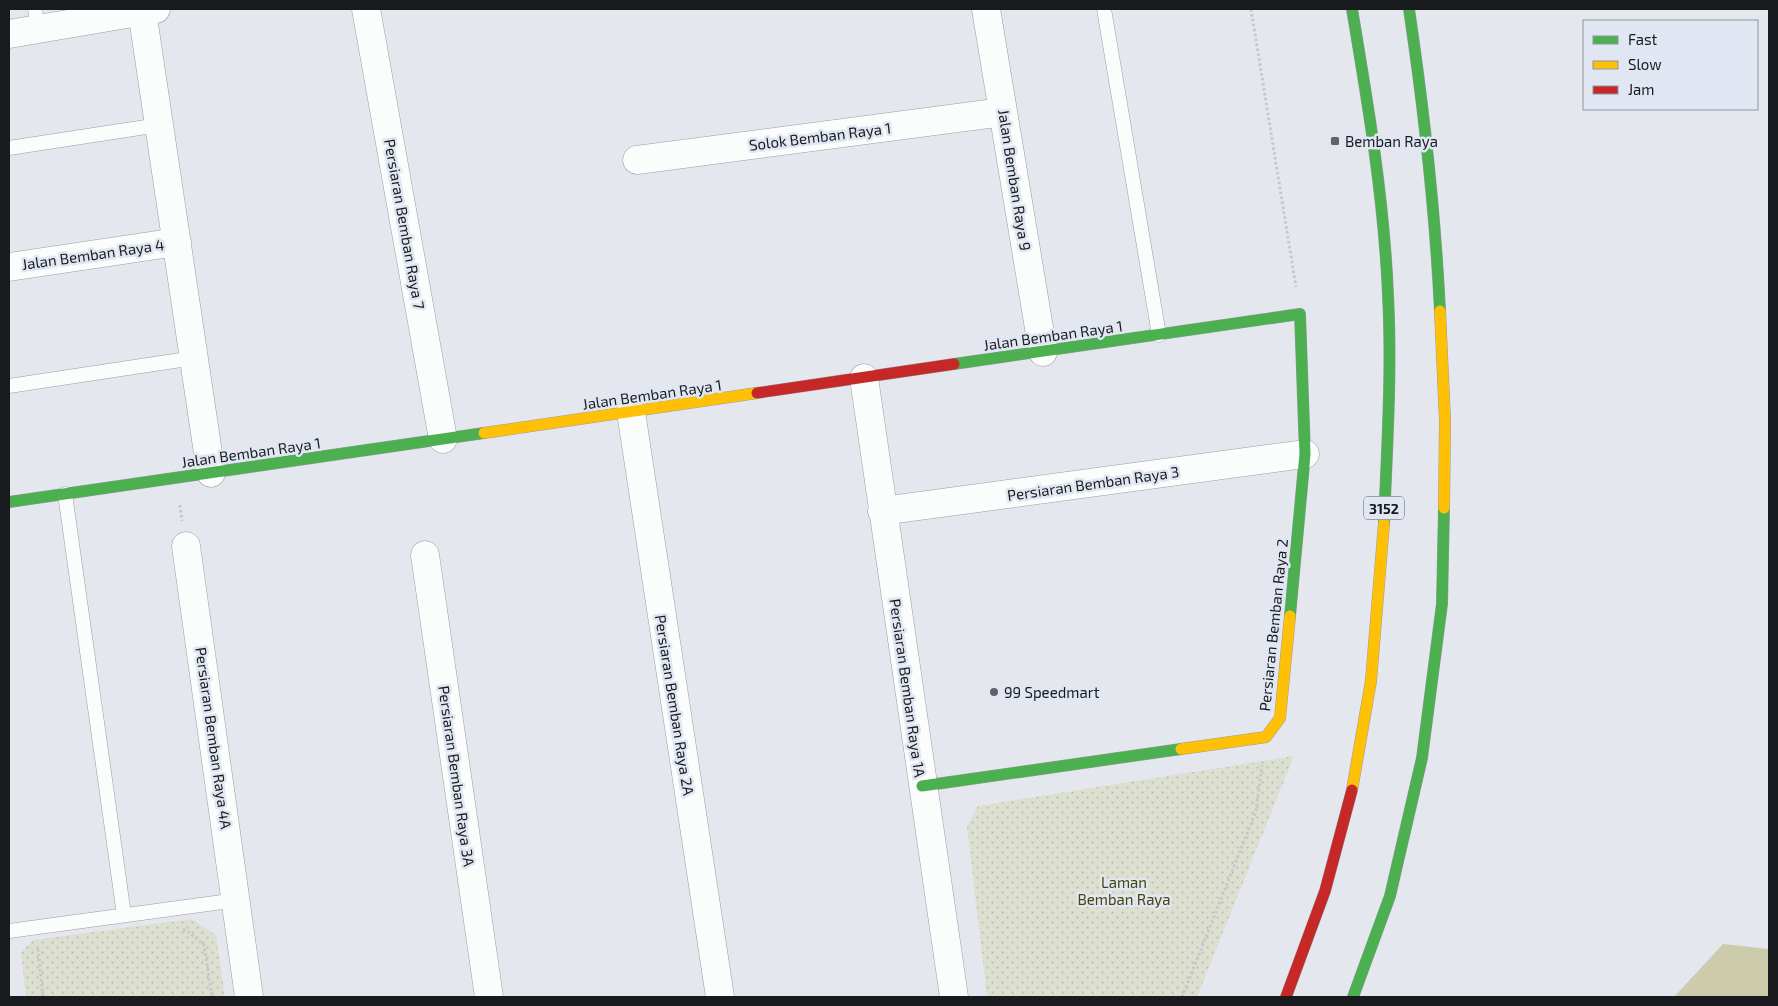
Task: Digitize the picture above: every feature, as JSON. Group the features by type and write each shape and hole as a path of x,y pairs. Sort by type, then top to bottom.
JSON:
{"street":[{"name":"Persiaran Bemban Raya 7","path":"366,9 443,439"},
{"name":"Jalan Bemban Raya 9","path":"986,9 1043,352"},
{"name":"3152","path":"1286,997 1303,956 1343,831 1368,707 1382,559 1390,406 1387,271 1378,184 1352,9"},
{"path":"1353,997 1390,896 1422,758 1442,604 1445,421 1435,215 1420,82 1409,9"},
{"path":"9,34 37,19 149,10 159,125 211,473"},
{"name":"Solok Bemban Raya 1","path":"637,160 1003,112"},
{"name":"Jalan Bemban Raya 4","path":"9,266 177,242"},
{"name":"Jalan Bemban Raya 1","path":"9,502 1300,314"},
{"name":"Persiaran Bemban Raya 2","path":"1266,737 1280,718 1305,454 1300,314"},
{"name":"Persiaran Bemban Raya 1A","path":"864,378 954,997"},
{"name":"Persiaran Bemban Raya 2A","path":"631,412 720,997"},
{"name":"Persiaran Bemban Raya 3","path":"882,511 1305,454"},
{"name":"Persiaran Bemban Raya 4A","path":"186,546 237,900 249,997"},
{"name":"Persiaran Bemban Raya 3A","path":"425,555 489,997"},
{"path":"922,786 1266,737"}],"lane":[{"path":"1104,9 1160,335"},
{"path":"9,148 159,125"},
{"path":"9,386 194,358"},
{"path":"64,494 124,916"},
{"path":"9,931 237,900"}],"path":[{"path":"1251,9 1300,314"},
{"path":"176,478 186,546"},
{"path":"1182,997 1256,810 1266,737"},
{"path":"176,931 186,930 204,945 212,997"},
{"path":"44,997 37,949 46,948"}],"green space":[{"name":"Laman Bemban Raya","path":"1294,756 1197,997 987,997 967,826 978,806"},
{"path":"192,919 216,935 225,997 26,997 21,953 33,940"}],"shaded area":[{"path":"1723,944 1769,949 1769,997 1674,997"}],"traffic: fast":[{"path":"1352,9 1375,152 1386,259 1389,380 1384,523"},
{"path":"1409,9 1428,160 1440,311"},
{"path":"954,364 1300,314 1305,454 1290,616"},
{"path":"9,502 484,433"},
{"path":"1353,997 1390,896 1422,758 1442,604 1444,508"},
{"path":"922,786 1181,749"}],"traffic: slow":[{"path":"1440,311 1445,421 1444,508"},
{"path":"484,433 757,393"},
{"path":"1352,790 1371,681 1384,523"},
{"path":"1181,749 1266,737 1280,718 1290,616"}],"traffic: jam":[{"path":"757,393 954,364"},
{"path":"1286,997 1325,891 1352,790"}],"place":[{"name":"Bemban Raya","path":"1335,141"},
{"name":"99 Speedmart","path":"994,692"}]}
